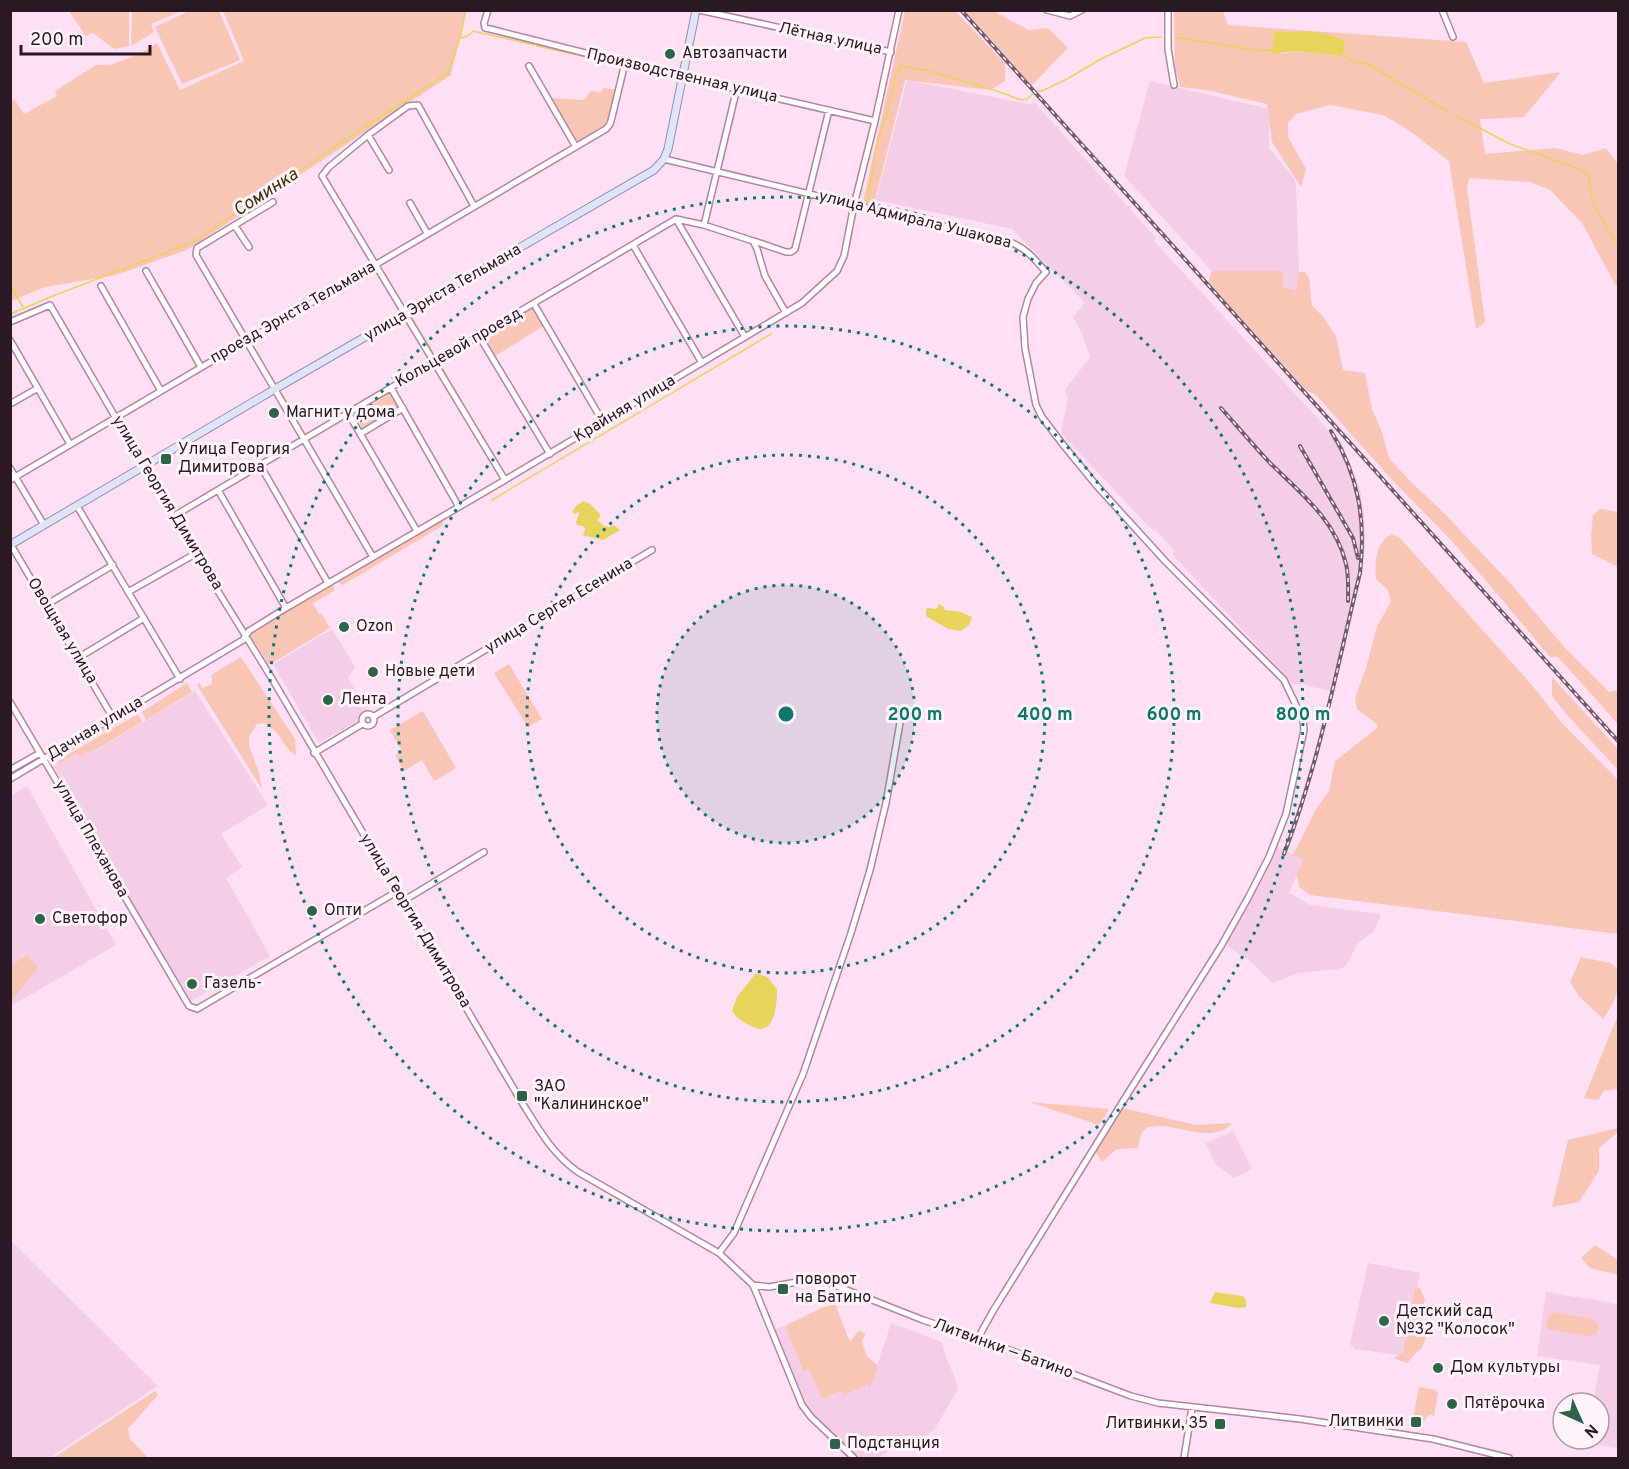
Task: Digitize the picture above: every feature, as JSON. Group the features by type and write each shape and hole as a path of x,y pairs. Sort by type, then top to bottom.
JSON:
{"main road":[{"path":"664,159 697,10"},
{"name":"улица Эрнста Тельмана","path":"11,545 275,389 651,172 664,159"}],"street":[{"name":"Производственная улица","path":"488,10 484,23 485,28 875,121"},
{"name":"Лётная улица","path":"697,10 891,52"},
{"name":"Крайняя улица","path":"180,679 243,640 249,631 286,608 786,313 802,303 837,271 844,256 899,10"},
{"path":"1047,10 1070,16 1083,10"},
{"path":"1168,10 1168,49 1174,85"},
{"path":"1442,10 1453,37"},
{"name":"проезд Эрнста Тельмана","path":"13,478 606,129 610,124 625,63"},
{"path":"529,66 576,147"},
{"path":"704,225 736,88"},
{"path":"474,206 418,105 408,106 368,135 329,167 322,176 505,480"},
{"name":"улица Адмирала Ушакова","path":"753,241 786,252 791,252 797,246 829,110"},
{"path":"368,135 389,170"},
{"name":"улица Адмирала Ушакова","path":"664,159 1017,244 1027,252 1046,272 1028,299 1023,317 1025,348 1036,405 1042,417 1096,485 1165,561 1284,680 1304,720 1304,730 1286,814 1269,857 1248,898 1221,946 978,1338"},
{"path":"273,202 197,248 196,255 373,557"},
{"path":"410,203 427,233"},
{"path":"676,219 704,225 753,241 765,276 786,313"},
{"path":"676,219 745,337"},
{"name":"Кольцевой проезд","path":"174,516 676,219"},
{"path":"236,226 249,247"},
{"path":"633,244 702,363"},
{"path":"146,271 201,367"},
{"path":"101,286 161,391"},
{"path":"534,304 603,422"},
{"name":"улица Георгия Димитрова","path":"10,322 50,305 195,554 246,635 545,1140 554,1152 578,1173 719,1253 753,1285 802,1405 811,1417 854,1458"},
{"path":"480,336 550,454"},
{"path":"10,340 70,444"},
{"path":"10,404 38,388"},
{"path":"391,388 459,507"},
{"path":"360,434 403,408"},
{"path":"348,413 417,531"},
{"path":"260,465 328,583"},
{"path":"10,468 13,478 44,525"},
{"path":"218,490 286,608"},
{"path":"78,506 180,679"},
{"name":"Овощная улица","path":"11,545 113,718"},
{"name":"улица Сергея Есенина","path":"315,753 362,724 371,725 374,717 652,550"},
{"path":"128,592 195,554"},
{"path":"46,605 113,565"},
{"path":"78,658 144,618"},
{"name":"Дачная улица","path":"10,779 180,679"},
{"name":"улица Плеханова","path":"10,702 189,1006 197,1009 398,891"},
{"name":"улица Сергея Есенина","path":"362,724 364,714 374,717"},
{"path":"719,1253 734,1233 803,1074 851,933 870,870 886,803 901,717"},
{"name":"Дачная улица","path":"10,770 40,753"},
{"path":"403,901 484,852"},
{"name":"Литвинки — Батино","path":"753,1285 765,1287 808,1280 825,1282 1136,1398 1163,1404 1300,1419 1433,1439 1509,1458"},
{"path":"1185,1458 1192,1408"}],"shaded area":[{"path":"132,10 181,11 151,24 154,32 131,46"},
{"path":"191,10 219,11 240,60 182,84 155,27"},
{"path":"69,11 129,11 129,46 114,49 93,33 86,36"},
{"path":"223,11 466,11 451,75 187,250 116,275 45,287 11,301 11,101 14,99 24,114 57,96 55,91 96,65 110,65 140,54 157,43 180,90 244,61"},
{"path":"905,11 955,11 1005,63 1005,81 990,90 905,80 874,204 863,202"},
{"path":"963,11 996,11 1028,30 1048,28 1068,48 1031,86"},
{"path":"1174,11 1223,11 1228,25 1466,42 1484,83 1561,72 1524,117 1480,119 1485,154 1555,148 1583,155 1606,148 1618,164 1618,287 1582,223 1550,190 1530,182 1469,178 1467,189 1485,322 1476,329 1449,161 1407,129 1383,115 1330,105 1296,114 1288,123 1288,137 1306,169 1301,187 1272,142 1267,104 1207,90 1180,87 1175,67","holes":["1312,31 1344,40 1341,56 1295,51 1282,54 1271,50 1274,32"]},
{"path":"1310,31 1327,35 1344,40 1345,50 1341,56 1295,51 1272,54 1274,32"},
{"path":"907,80 1028,104 1035,103 1156,238 1154,241 1343,446 1360,489 1365,544 1362,570 1334,692 1293,684 1173,555 1174,550 1155,530 1150,528 1061,433 1068,398 1065,390 1090,357 1073,317 1085,303 1012,229 876,200"},
{"path":"1150,81 1269,109 1269,148 1294,178 1296,184 1299,272 1296,290 1283,287 1282,271 1212,271 1124,176"},
{"path":"603,88 617,90 611,117 605,127 577,145 548,98 584,100 591,91 601,92"},
{"path":"1212,271 1283,271 1283,287 1296,290 1299,272 1305,272 1309,278 1312,305 1336,336 1343,370 1365,373 1372,409 1382,432 1389,458 1510,583 1566,649 1609,692 1618,690 1618,724 1558,657 1550,657 1452,541 1396,484 1316,395 1306,390 1208,282"},
{"path":"532,306 544,326 495,356 483,336"},
{"path":"391,393 400,407 363,429 355,415"},
{"path":"584,501 600,514 597,520 604,526 614,525 620,530 603,540 582,535 585,528 577,525 576,522 579,514 572,512"},
{"path":"1600,509 1618,512 1618,567 1592,554 1593,515"},
{"path":"440,520 444,523 442,526 343,585 338,582 372,560 375,562 374,559 417,533 419,535"},
{"path":"1391,534 1399,537 1531,684 1562,723 1618,780 1618,934 1310,895 1299,887 1296,876 1303,860 1293,855 1316,809 1329,791 1335,761 1377,728 1377,724 1357,709 1355,698 1377,626 1391,602 1388,590 1376,579 1375,566 1379,548"},
{"path":"332,584 334,591 313,603 330,628 269,665 250,635 254,630"},
{"path":"939,604 945,610 961,612 972,617 969,625 961,631 948,629 926,616 926,609 936,609"},
{"path":"332,629 355,667 348,678 367,711 356,722 319,743 273,664"},
{"path":"241,657 295,739 296,755 287,748 273,729 264,723 257,724 249,737 249,746 262,789 197,685 200,683 202,688 212,684 210,677 214,673"},
{"path":"509,664 542,719 528,727 494,673"},
{"path":"1552,677 1618,749 1618,770 1552,696"},
{"path":"187,683 192,692 146,720 142,712"},
{"path":"195,691 268,805 221,834 242,867 226,878 270,956 191,1001 159,950 54,767 77,754 80,757 93,749 95,751"},
{"path":"423,711 456,768 434,781 422,760 404,771 395,755 402,751 390,730"},
{"path":"138,714 142,722 94,751 93,749 80,757 77,754 55,766 62,758"},
{"path":"121,715 126,719 56,760 59,752"},
{"path":"27,786 116,945 11,1006 11,796"},
{"path":"1277,846 1303,860 1289,893 1310,905 1381,914 1374,931 1358,943 1346,966 1339,969 1298,973 1273,983 1252,963 1225,944 1254,894"},
{"path":"28,955 38,968 11,1001 11,965"},
{"path":"1581,957 1610,963 1618,969 1616,996 1603,1019 1579,996 1570,982"},
{"path":"756,973 767,977 777,989 773,1018 765,1028 759,1029 743,1022 732,1011 737,997"},
{"path":"1618,1015 1618,1089 1604,1091 1598,1100 1584,1098"},
{"path":"1029,1102 1109,1109 1099,1125"},
{"path":"1122,1108 1196,1125 1232,1123 1225,1129 1208,1133 1160,1126 1147,1127 1141,1134 1138,1148 1117,1149 1102,1162 1095,1151"},
{"path":"1618,1128 1618,1132 1599,1148 1599,1171 1579,1202 1552,1207 1568,1140"},
{"path":"1233,1131 1252,1169 1234,1178 1215,1164 1206,1143"},
{"path":"10,1240 158,1386 49,1458 11,1458"},
{"path":"1595,1245 1618,1260 1618,1275 1590,1268 1581,1258"},
{"name":"Детский сад №32 \"Колосок\"","path":"1368,1263 1420,1273 1406,1356 1355,1349 1350,1344"},
{"path":"1420,1288 1425,1299 1422,1320 1428,1332 1422,1348 1407,1363 1394,1358 1403,1353 1415,1289"},
{"path":"1215,1292 1243,1296 1246,1300 1246,1307 1238,1308 1210,1303"},
{"path":"1546,1292 1618,1304 1618,1448 1611,1447 1611,1391 1595,1391 1600,1365 1537,1356"},
{"path":"835,1304 850,1342 859,1330 866,1334 862,1341 866,1355 878,1366 870,1389 867,1384 844,1395 841,1390 822,1399 809,1369 803,1371 785,1326 821,1308"},
{"path":"1553,1312 1593,1319 1599,1330 1590,1336 1550,1330 1547,1320"},
{"path":"891,1323 942,1342 958,1389 934,1430 904,1450 900,1444 878,1458 860,1458 807,1407 775,1329 785,1326 803,1371 809,1369 842,1390 844,1395 867,1383 870,1388"},
{"path":"1419,1387 1436,1390 1438,1393 1434,1417 1431,1414 1425,1419 1426,1421 1413,1419"},
{"path":"155,1391 158,1395 128,1429 130,1439 148,1458 53,1458"}],"waterway":[{"name":"Соминка","path":"10,314 193,242 448,73 460,38 466,10"},
{"path":"461,38 473,31 534,45"},
{"path":"1038,91 1067,79 1101,59 1145,38 1161,37"},
{"path":"1175,37 1261,51 1272,50"},
{"path":"537,46 622,65"},
{"path":"1341,55 1369,65 1447,111"},
{"path":"626,66 674,78"},
{"path":"867,204 878,138 896,74 901,66 929,71 1021,100 1033,94"},
{"path":"688,81 713,86"},
{"path":"1455,115 1510,144 1584,172 1589,177 1592,200 1618,248"},
{"path":"10,285 23,307"},
{"path":"410,315 436,358"},
{"path":"492,500 771,334"},
{"path":"439,363 483,438"},
{"path":"393,390 433,367"},
{"path":"395,389 460,502"},
{"path":"362,431 352,414 391,392"},
{"path":"282,394 305,435"},
{"path":"280,404 300,438"},
{"path":"364,435 402,412 404,416"}],"railway":[{"path":"961,10 1618,741"},
{"path":"1221,408 1264,456 1305,496 1334,534 1346,564 1348,601"},
{"path":"1284,854 1317,750 1360,573 1362,535 1358,499 1348,465 1331,431"},
{"path":"1300,446 1353,538 1358,558"}],"place":[{"name":"Автозапчасти","path":"670,54"},
{"name":"Магнит у дома","path":"274,413"},
{"name":"Улица Георгия Димитрова","path":"166,459"},
{"name":"Ozon","path":"344,627"},
{"name":"Новые дети","path":"373,672"},
{"name":"Лента","path":"328,700"},
{"name":"Опти","path":"312,911"},
{"name":"Светофор","path":"40,919"},
{"name":"Газель-","path":"192,984"},
{"name":"ЗАО \"Калининское\"","path":"522,1096"},
{"name":"поворот на Батино","path":"783,1289"},
{"name":"Детский сад №32 \"Колосок\"","path":"1384,1321"},
{"name":"Дом культуры","path":"1438,1368"},
{"name":"Пятёрочка","path":"1452,1404"},
{"name":"Литвинки","path":"1416,1422"},
{"name":"Литвинки, 35","path":"1220,1424"},
{"name":"Подстанция","path":"835,1444"}]}
